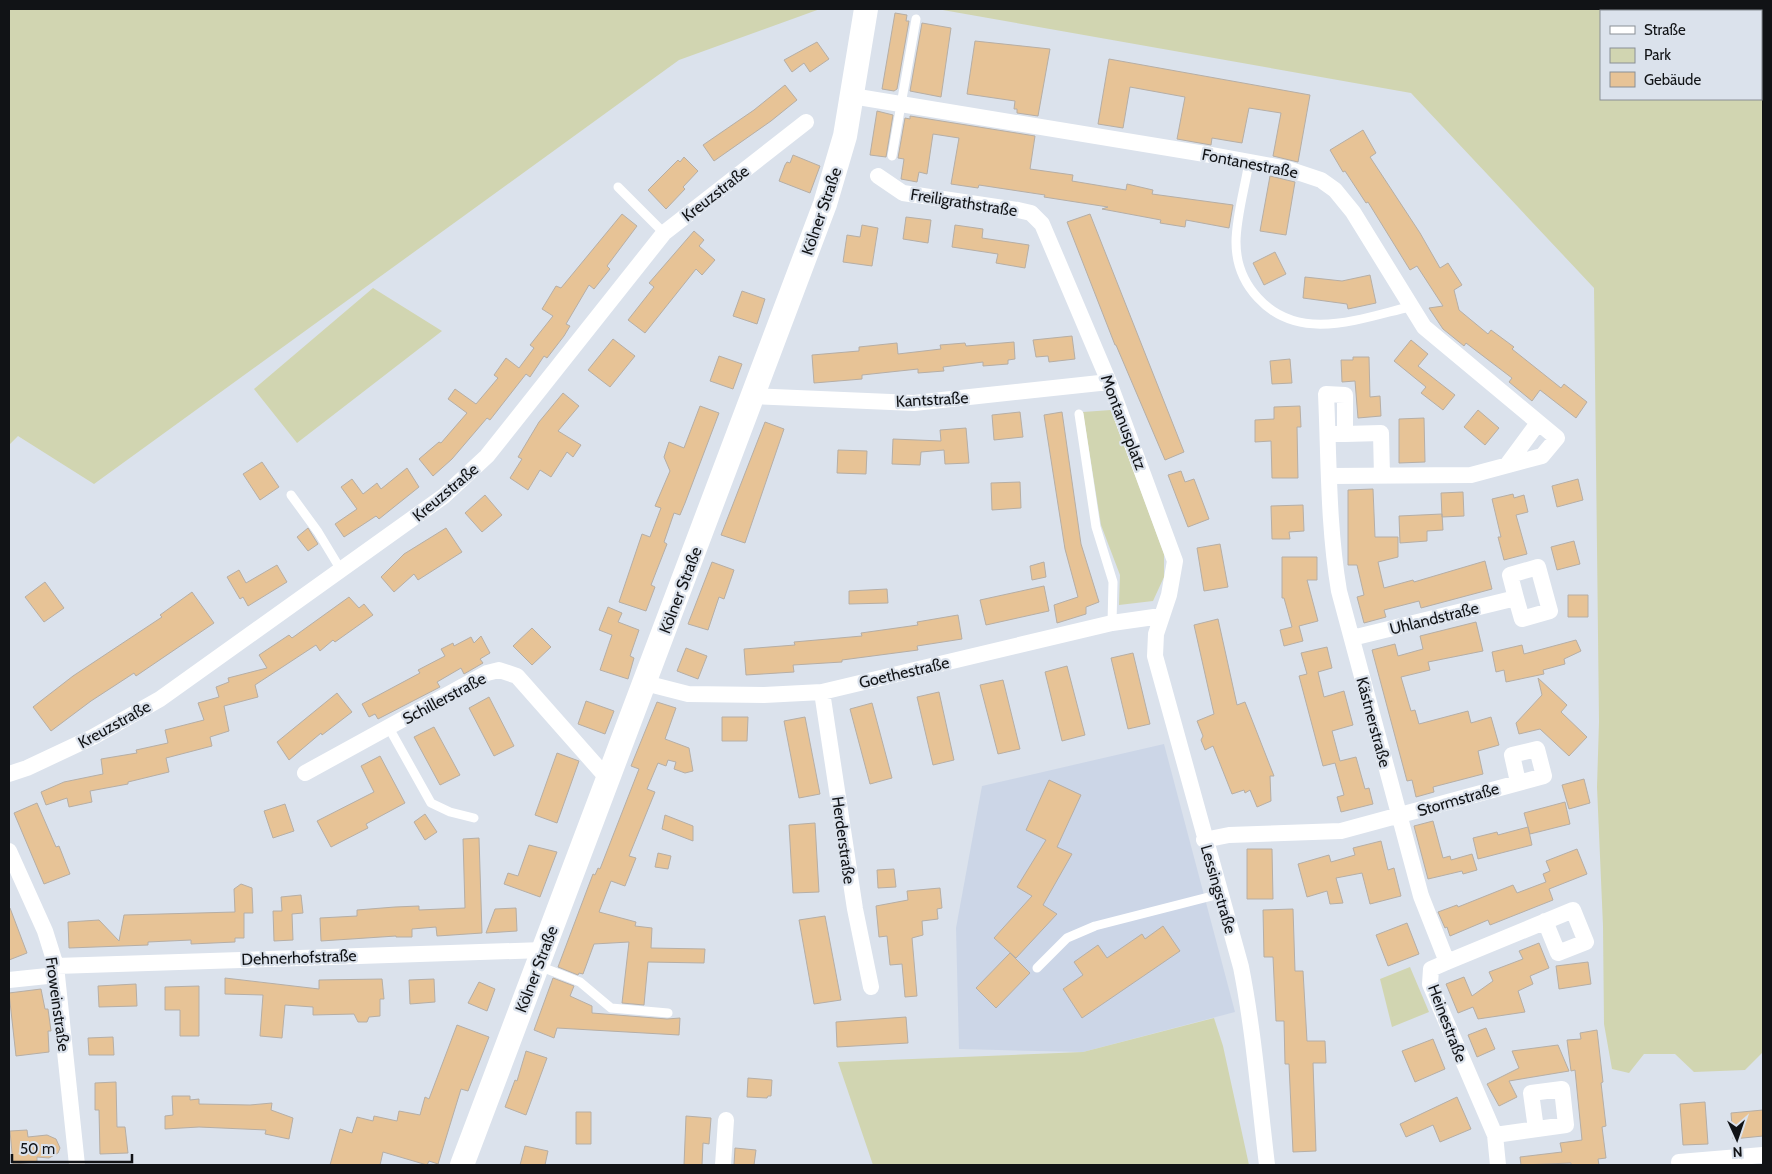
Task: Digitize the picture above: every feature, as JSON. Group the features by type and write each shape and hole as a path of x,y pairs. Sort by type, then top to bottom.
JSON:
{"main road":[{"name":"Kölner Straße","path":"462,1164 827,197 840,156 866,9"}],"street":[{"name":"Fontanestraße","path":"852,96 1288,169 1329,184 1353,212 1409,307 1424,328 1557,438 1542,456 1471,475 1382,476"},
{"name":"Kreuzstraße","path":"9,774 27,768 93,737 160,698 444,496 487,456 664,233 806,122"},
{"name":"Freiligrathstraße","path":"878,176 903,192 1031,213 1046,231"},
{"name":"Montanusplatz","path":"1046,231 1109,382 1176,561 1169,595 1161,616"},
{"name":"Kantstraße","path":"753,396 914,403 1109,382"},
{"name":"Kästnerstraße","path":"1345,434 1344,394 1326,394 1333,557 1339,591 1421,896 1447,962"},
{"path":"1507,465 1538,423"},
{"path":"1328,434 1380,433 1382,476 1330,476"},
{"name":"Uhlandstraße","path":"1352,638 1516,598"},
{"name":"Goethestraße","path":"644,682 688,694 764,695 822,692 1112,623 1161,616"},
{"name":"Lessingstraße","path":"1161,616 1156,634 1156,662 1204,840 1241,967 1251,1017 1256,1077 1268,1165"},
{"name":"Schillerstraße","path":"305,773 487,673 499,670 507,671 517,676 608,779"},
{"name":"Herderstraße","path":"822,692 855,909 871,987"},
{"name":"Stormstraße","path":"1204,840 1229,835 1342,831 1518,782"},
{"name":"Froweinstraße","path":"9,850 41,922 56,970 77,1165"},
{"name":"Heinestraße","path":"1498,1165 1495,1134 1430,984 1431,969 1546,921"},
{"name":"Dehnerhofstraße","path":"9,980 56,970 540,958"},
{"path":"723,1165 726,1120"},
{"path":"1495,1134 1536,1129"},
{"path":"1679,1162 1697,1163 1763,1155"}],"lane":[{"path":"892,156 916,19"},
{"path":"1249,162 1236,240 1237,253 1247,283 1265,306 1284,317 1315,325 1352,320 1409,307"},
{"path":"618,187 664,233"},
{"path":"1079,414 1096,527 1113,582 1112,623"},
{"path":"291,496 318,532 342,570"},
{"path":"389,728 431,803 450,812 474,818"},
{"path":"1037,968 1067,938 1088,929 1220,894"},
{"path":"540,958 580,982 611,1008 668,1013"}],"shaded area":[{"path":"1164,744 1235,1012 1083,1052 959,1049 956,928 982,786"}],"green space":[{"path":"9,9 820,9 679,60 94,484 18,436 9,445"},
{"path":"937,9 1763,9 1763,1052 1745,1070 1694,1072 1675,1054 1644,1054 1629,1073 1612,1069 1604,1024 1603,926 1597,787 1599,722 1594,288 1411,93"},
{"path":"373,288 442,331 297,443 254,389"},
{"path":"1111,410 1164,554 1164,577 1153,601 1119,605 1120,575 1101,525 1083,412"},
{"path":"1410,967 1429,1012 1392,1027 1380,979"},
{"path":"1214,1018 1223,1046 1249,1165 873,1165 838,1062 1083,1052"}],"building":[{"path":"895,13 907,15 906,21 909,21 897,89 894,91 882,89"},
{"path":"922,23 951,28 941,97 910,91"},
{"path":"975,41 1050,49 1038,116 1017,113 1017,109 1014,109 1015,101 967,94"},
{"path":"817,42 829,59 810,72 804,63 792,72 784,60"},
{"path":"1109,59 1310,95 1298,162 1273,156 1281,113 1249,108 1242,143 1212,138 1211,145 1177,139 1185,97 1130,87 1123,128 1098,124"},
{"path":"785,85 797,100 771,121 714,161 703,145 754,110"},
{"path":"877,111 893,115 886,157 870,155"},
{"path":"910,116 1035,136 1030,169 1073,175 1072,181 1126,190 1127,184 1153,190 1152,194 1233,205 1229,228 1186,220 1185,227 1160,223 1161,220 1102,209 1108,207 1044,197 1045,195 979,185 978,188 951,184 959,138 933,134 927,174 919,172 917,182 901,179 904,159 898,158 905,118 910,119"},
{"path":"1363,130 1376,153 1370,157 1420,233 1440,268 1448,263 1462,285 1454,290 1459,310 1488,334 1491,330 1514,347 1512,349 1561,388 1564,384 1587,402 1576,418 1540,390 1532,401 1509,382 1512,378 1466,343 1464,346 1443,329 1429,308 1443,306 1417,266 1410,270 1368,202 1366,203 1345,171 1343,172 1330,150"},
{"path":"793,155 820,166 810,193 779,181 785,165 787,162 790,163"},
{"path":"684,157 698,171 683,187 685,189 666,209 648,190 678,160 680,162"},
{"path":"1270,176 1295,182 1286,235 1260,231"},
{"path":"622,214 637,226 607,266 610,269 594,289 589,285 566,324 570,326 564,336 547,358 544,356 530,377 526,374 490,420 487,418 452,459 433,476 419,459 439,442 441,443 467,413 448,399 455,389 476,404 498,378 494,375 506,358 519,368 534,348 530,345 553,316 542,309 556,286 561,288"},
{"path":"1090,214 1184,452 1165,460 1115,345 1067,222"},
{"path":"906,217 931,220 928,243 903,239"},
{"path":"862,225 878,228 872,266 843,262 847,235 860,237"},
{"path":"955,225 983,229 982,238 1029,245 1025,268 996,263 998,254 952,247"},
{"path":"694,231 704,240 699,246 715,260 702,275 696,269 645,333 628,320 654,287 649,283"},
{"path":"1275,252 1286,274 1264,285 1253,263"},
{"path":"1370,275 1376,303 1348,309 1347,304 1303,298 1305,277 1342,281"},
{"path":"742,291 765,299 757,324 733,316"},
{"path":"1072,336 1075,359 1049,362 1048,356 1036,357 1033,340"},
{"path":"613,339 635,356 610,387 588,370"},
{"path":"1411,340 1428,354 1418,366 1455,395 1443,410 1421,393 1426,387 1394,361"},
{"path":"1014,342 1015,359 1008,360 1008,364 983,366 983,362 943,367 944,371 918,373 918,369 862,375 862,379 814,383 812,355 859,351 859,347 897,343 898,354 941,349 940,345 965,343 966,346"},
{"path":"719,356 742,364 733,389 710,381"},
{"path":"1353,357 1369,357 1370,397 1380,396 1381,416 1358,418 1355,381 1342,382 1341,360 1353,360"},
{"path":"1290,359 1292,383 1272,384 1270,361"},
{"path":"563,393 579,406 558,431 581,445 573,457 567,452 551,477 540,470 528,490 510,478 522,459 518,457 539,422"},
{"path":"700,406 719,413 680,515 674,513 664,542 667,544 651,585 655,587 646,611 619,602 642,534 650,537 661,508 655,506 670,471 664,457 669,442 684,448"},
{"path":"1300,406 1301,427 1297,427 1298,478 1272,478 1271,441 1255,442 1255,420 1274,419 1274,407"},
{"path":"1478,410 1499,428 1485,445 1464,427"},
{"path":"1020,412 1023,437 994,440 992,415"},
{"path":"1062,412 1081,544 1099,602 1086,607 1086,614 1057,623 1054,605 1078,597 1065,549 1044,415"},
{"path":"1424,418 1425,462 1399,463 1399,419"},
{"path":"765,422 784,429 745,543 721,535"},
{"path":"966,428 969,463 945,464 944,450 921,452 920,465 892,464 893,439 941,441 940,430"},
{"path":"838,450 867,451 866,474 837,473"},
{"path":"262,462 279,487 260,500 243,474"},
{"path":"407,468 419,487 379,519 376,516 344,537 335,524 357,509 341,487 352,479 363,494 377,483 381,489"},
{"path":"1181,471 1185,482 1194,479 1209,519 1188,527 1168,475"},
{"path":"1578,479 1583,500 1557,507 1552,486"},
{"path":"1020,482 1021,508 992,510 991,483"},
{"path":"1373,489 1375,537 1398,537 1398,557 1378,562 1384,588 1413,580 1414,582 1485,561 1492,589 1421,608 1419,601 1384,610 1386,617 1364,623 1357,597 1364,595 1357,565 1348,565 1348,490"},
{"path":"1463,492 1464,516 1442,517 1441,493"},
{"path":"1513,494 1514,498 1524,495 1528,512 1516,515 1527,554 1504,560 1492,499"},
{"path":"485,495 502,515 482,532 465,513"},
{"path":"1303,505 1304,531 1289,532 1290,539 1272,539 1271,506"},
{"path":"1442,514 1443,530 1427,531 1427,541 1400,543 1399,516"},
{"path":"308,528 318,544 308,551 297,537"},
{"path":"446,528 462,552 418,580 414,574 394,592 381,577 404,554"},
{"path":"1574,541 1580,564 1557,570 1551,547"},
{"path":"1220,544 1228,587 1204,591 1197,548"},
{"path":"1282,557 1317,557 1317,580 1307,580 1318,621 1299,626 1303,641 1284,646 1280,630 1292,627 1284,598 1282,598"},
{"path":"712,562 734,570 724,599 719,597 708,630 688,624"},
{"path":"1044,562 1046,577 1032,580 1030,566"},
{"path":"277,565 287,582 248,606 243,597 240,599 227,577 239,570 246,583"},
{"path":"45,582 64,608 44,622 25,597"},
{"path":"1044,586 1049,611 986,625 980,600"},
{"path":"887,589 888,603 849,604 849,591"},
{"path":"192,592 214,623 136,676 134,673 91,701 51,731 33,707 73,676 162,617 160,615"},
{"path":"1568,595 1588,595 1588,617 1568,617"},
{"path":"349,597 359,608 364,604 373,615 335,642 333,640 320,651 316,645 255,685 258,697 224,706 229,731 210,737 212,746 166,758 169,772 128,782 128,784 90,791 92,802 69,807 67,798 46,805 41,792 64,782 103,774 101,759 137,753 136,750 168,743 165,730 204,720 198,703 219,697 216,687 229,682 228,678 267,668 259,655 289,635 292,638"},
{"path":"608,607 622,613 618,622 639,630 630,656 634,658 628,679 600,670 612,635 599,630"},
{"path":"958,615 962,639 917,646 918,650 842,660 842,662 793,665 794,672 746,675 744,649 795,645 794,642 862,636 861,633 918,625 917,622"},
{"path":"1218,619 1237,705 1245,702 1274,776 1270,776 1271,801 1257,807 1250,790 1245,793 1244,790 1232,794 1213,746 1205,750 1201,740 1203,736 1197,721 1214,714 1194,625"},
{"path":"1476,622 1483,651 1428,662 1430,670 1401,677 1411,711 1415,710 1419,724 1468,711 1471,723 1491,717 1499,745 1478,751 1483,774 1433,787 1434,792 1416,797 1412,780 1407,781 1372,650 1395,644 1398,656 1423,649 1420,636"},
{"path":"532,628 551,647 532,665 513,646"},
{"path":"481,636 490,653 480,659 483,663 464,674 461,668 437,682 440,687 378,719 375,714 369,717 362,704 420,673 418,670 445,656 441,649 453,643 454,646 471,637 474,643"},
{"path":"1576,640 1581,651 1564,659 1565,664 1543,670 1544,674 1506,682 1504,670 1496,672 1492,652 1522,645 1524,654"},
{"path":"1327,647 1332,668 1318,672 1324,697 1344,691 1353,725 1332,731 1340,761 1356,757 1365,789 1369,788 1373,804 1341,812 1337,797 1344,795 1335,763 1323,766 1299,676 1307,674 1301,653"},
{"path":"686,648 707,656 698,679 677,671"},
{"path":"1133,653 1150,724 1128,729 1111,658"},
{"path":"1067,666 1085,735 1062,741 1045,672"},
{"path":"1538,678 1567,705 1561,712 1587,737 1569,756 1540,729 1519,734 1516,723 1542,695"},
{"path":"1003,680 1020,749 998,754 980,685"},
{"path":"939,692 954,760 933,765 917,697"},
{"path":"337,693 352,712 322,735 321,733 289,760 277,742"},
{"path":"489,697 514,746 494,756 469,708"},
{"path":"586,701 614,711 605,734 578,724"},
{"path":"657,702 676,708 665,739 689,748 693,771 685,773 674,769 676,762 668,760 666,766 658,763 647,789 655,792 629,856 636,858 625,886 611,881 599,912 636,922 635,926 652,928 651,948 705,949 704,963 648,962 644,1005 622,1003 629,942 594,944 583,974 579,973 578,975 558,967 593,874 595,875 598,868 600,869 639,769 631,766"},
{"path":"872,703 892,778 870,784 850,709"},
{"path":"722,717 748,717 747,741 722,741"},
{"path":"805,717 820,794 799,798 784,721"},
{"path":"434,727 460,775 440,785 414,737"},
{"path":"557,753 579,761 557,823 535,815"},
{"path":"380,756 405,803 366,824 368,828 331,847 317,821 374,792 361,766"},
{"path":"1584,779 1590,803 1569,809 1562,785"},
{"path":"1049,780 1081,795 1057,847 1072,854 1043,905 1057,914 1016,958 994,938 1032,896 1017,887 1046,840 1026,830"},
{"path":"1565,802 1570,824 1530,834 1524,813"},
{"path":"37,803 56,847 59,846 70,874 44,884 14,813"},
{"path":"285,804 294,831 273,838 264,811"},
{"path":"425,814 437,832 425,840 414,822"},
{"path":"665,815 693,826 693,841 662,829"},
{"path":"1433,821 1443,858 1450,856 1451,860 1472,854 1477,870 1463,874 1462,871 1428,879 1414,826"},
{"path":"815,823 819,892 793,893 789,825"},
{"path":"1528,827 1532,845 1478,859 1473,838 1497,832 1498,835"},
{"path":"479,838 482,933 437,936 436,927 412,929 412,937 396,936 321,941 320,918 357,916 357,910 395,907 419,906 419,910 465,908 463,839"},
{"path":"1381,841 1388,870 1394,868 1401,896 1370,904 1362,873 1336,878 1343,903 1330,904 1327,891 1307,897 1298,864 1329,855 1331,862 1355,855 1353,848"},
{"path":"529,845 557,852 540,897 504,884 508,873 518,876"},
{"path":"1247,849 1272,849 1273,899 1247,899"},
{"path":"1577,849 1587,874 1549,889 1553,900 1490,925 1488,920 1450,936 1438,912 1457,905 1458,907 1513,885 1517,893 1546,882 1543,874 1550,871 1546,861"},
{"path":"658,853 671,856 668,869 655,867"},
{"path":"894,869 896,887 878,888 877,870"},
{"path":"241,884 252,888 253,913 244,913 244,938 235,938 235,942 191,944 191,940 148,942 148,945 69,948 68,922 99,920 119,941 124,915 235,912 234,889"},
{"path":"940,888 942,908 937,909 938,919 922,921 923,935 912,938 917,996 905,997 902,964 890,965 887,936 879,937 876,906 908,900 907,891"},
{"path":"301,895 303,913 292,914 293,940 274,941 273,911 282,911 281,897"},
{"path":"516,908 517,931 486,933 495,909"},
{"path":"9,909 27,953 9,960"},
{"path":"1293,909 1295,971 1303,971 1307,1041 1325,1041 1326,1063 1313,1063 1316,1151 1293,1152 1289,1064 1285,1064 1284,1021 1276,1021 1273,957 1264,957 1263,910"},
{"path":"825,916 841,1000 814,1004 799,920"},
{"path":"1407,923 1419,954 1388,966 1376,935"},
{"path":"1163,926 1180,951 1082,1018 1063,989 1083,975 1074,962 1098,945 1107,958 1142,934 1145,939"},
{"path":"1539,943 1549,968 1530,976 1533,984 1518,991 1525,1012 1478,1019 1473,1007 1458,1013 1446,984 1464,977 1472,996 1493,981 1489,972 1523,959 1519,951"},
{"path":"1010,953 1030,973 996,1008 976,988"},
{"path":"1588,962 1591,984 1559,989 1556,966"},
{"path":"225,978 319,989 319,980 382,979 384,999 380,999 380,1016 369,1017 367,1022 358,1022 354,1014 313,1015 313,1007 285,1005 282,1038 260,1036 263,995 225,994"},
{"path":"553,978 574,986 570,996 592,1006 592,1013 667,1019 680,1018 679,1035 557,1028 554,1038 534,1030"},
{"path":"434,979 435,1002 410,1004 409,980"},
{"path":"479,982 495,989 487,1011 468,1003"},
{"path":"136,984 137,1006 99,1007 98,986"},
{"path":"199,986 199,1036 180,1036 180,1010 165,1010 165,987"},
{"path":"41,989 45,1009 48,1009 51,1031 48,1031 49,1052 16,1056 9,993"},
{"path":"906,1017 908,1043 837,1047 836,1022"},
{"path":"457,1025 489,1037 468,1091 461,1089 438,1164 429,1161 427,1165 383,1152 380,1165 330,1165 340,1129 352,1133 357,1117 373,1121 374,1116 397,1121 399,1111 420,1115 425,1097 429,1099"},
{"path":"1486,1028 1495,1049 1477,1057 1468,1035"},
{"path":"1597,1030 1603,1082 1601,1083 1606,1126 1602,1127 1606,1158 1598,1159 1599,1165 1571,1165 1571,1163 1521,1165 1520,1157 1562,1152 1560,1143 1582,1140 1575,1070 1571,1071 1567,1040 1581,1039 1580,1033"},
{"path":"113,1037 114,1055 89,1055 88,1038"},
{"path":"1433,1039 1445,1069 1415,1082 1402,1051"},
{"path":"1558,1045 1569,1071 1509,1081 1517,1097 1499,1106 1487,1084 1519,1068 1512,1051"},
{"path":"526,1051 547,1058 526,1115 505,1107 515,1080 517,1081"},
{"path":"748,1078 772,1080 771,1096 767,1098 747,1097"},
{"path":"116,1082 117,1127 125,1127 128,1153 100,1154 99,1110 95,1110 95,1083"},
{"path":"172,1096 190,1096 190,1100 199,1099 199,1104 250,1105 272,1103 271,1110 293,1118 289,1139 265,1134 266,1130 199,1127 165,1129 165,1116 173,1115"},
{"path":"1457,1097 1471,1129 1440,1142 1433,1125 1406,1137 1400,1124"},
{"path":"1705,1102 1708,1144 1683,1145 1680,1104"},
{"path":"1763,1110 1763,1136 1733,1139 1731,1113"},
{"path":"576,1112 591,1112 591,1144 576,1144"},
{"path":"686,1116 711,1118 709,1144 703,1143 702,1165 684,1165"},
{"path":"27,1130 28,1137 47,1135 56,1139 60,1148 58,1153 49,1158 37,1157 37,1162 13,1164 10,1131"},
{"path":"525,1146 548,1151 545,1165 520,1165"},
{"path":"735,1148 756,1150 754,1165 734,1165"}]}
